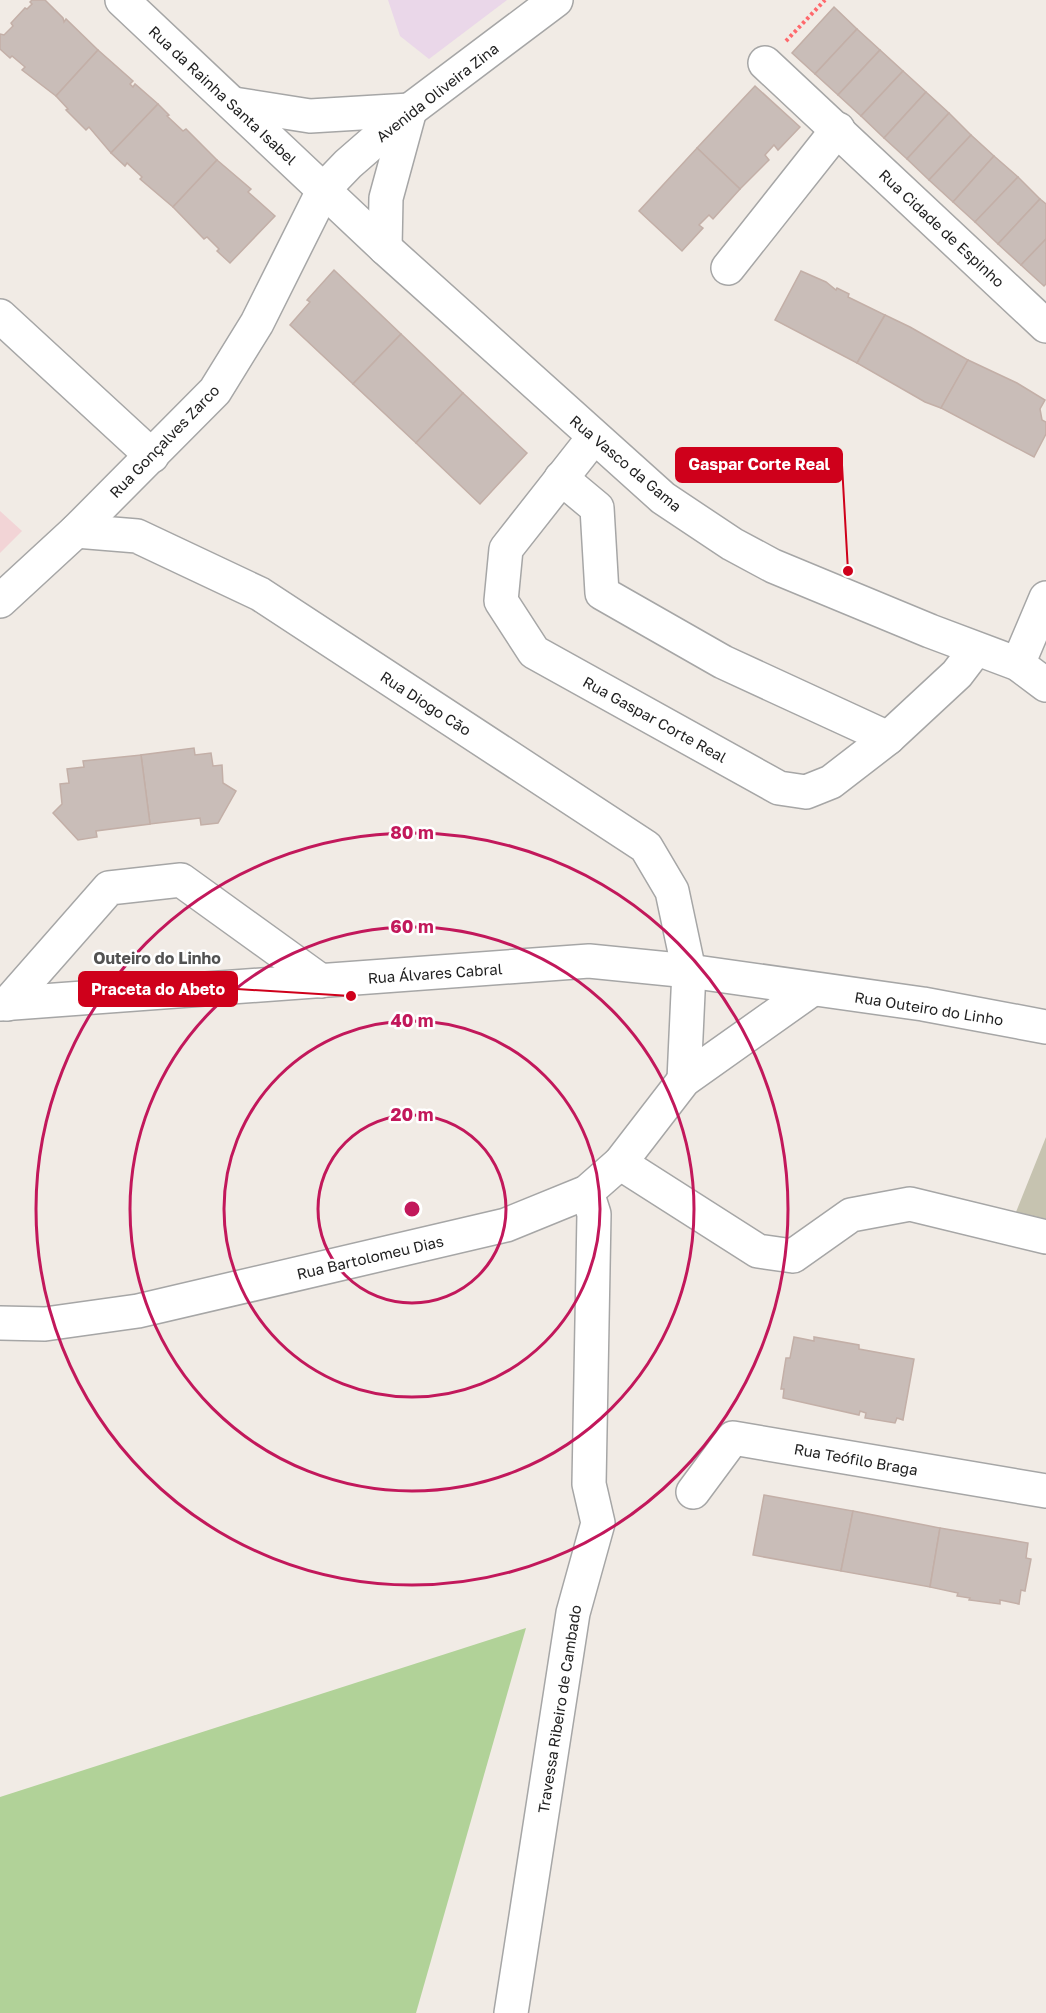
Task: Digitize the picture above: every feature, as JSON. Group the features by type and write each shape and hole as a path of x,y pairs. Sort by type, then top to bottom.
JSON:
{"street":[{"name":"Rua da Rainha Santa Isabel","path":"122,0 324,189"},
{"name":"Avenida Oliveira Zina","path":"324,189 348,164 410,110 556,0"},
{"name":"Rua Cidade de Espinho","path":"765,63 1046,326"},
{"path":"234,104 310,116 410,110 386,198 385,248"},
{"path":"728,268 838,129"},
{"name":"Rua Vasco da Gama","path":"324,189 385,248 663,498 732,544 773,566 1018,664 1046,685"},
{"name":"Rua Gonçalves Zarco","path":"0,601 76,531 214,391 257,323 324,189"},
{"path":"0,316 152,456"},
{"name":"Rua Gaspar Corte Real","path":"594,437 506,549 501,601 534,652 779,788 807,792 831,782 888,738 957,674 976,649"},
{"path":"561,478 597,508 602,593 723,662 888,738"},
{"name":"Rua Diogo Cão","path":"76,531 137,536 260,594 646,847 672,891 689,971 684,1080"},
{"path":"1018,664 1046,598"},
{"path":"3,1004 109,888 181,880 321,981"},
{"name":"Rua Álvares Cabral","path":"3,1004 589,962 689,971 811,990"},
{"name":"Rua Outeiro do Linho","path":"811,990 923,1004 1046,1028"},
{"name":"Rua Bartolomeu Dias","path":"0,1323 45,1324 138,1311 506,1226 587,1192 620,1163 684,1080 811,990"},
{"path":"620,1163 758,1251 793,1256 851,1215 910,1204 1046,1237"},
{"name":"Travessa Ribeiro de Cambado","path":"511,2013 573,1614 598,1523 589,1484 594,1214 587,1192"},
{"name":"Rua Teófilo Braga","path":"693,1492 733,1437 1046,1491"}],"path":[{"path":"765,63 825,0"}],"shaded area":[{"path":"388,0 507,0 429,59 400,36"},
{"path":"0,511 22,531 0,553"},
{"path":"1046,1137 1046,1219 1016,1212"}],"green space":[{"path":"526,1628 416,2013 0,2013 0,1797"}],"building":[{"path":"45,0 63,18 64,22 66,19 98,50 56,96 22,70 25,67 12,56 10,58 0,49 0,34 4,35 13,26 11,23 32,4 30,2"},
{"path":"834,7 857,29 815,74 792,53"},
{"path":"857,29 880,50 838,95 815,74"},
{"path":"98,50 133,81 130,84 133,87 135,84 158,104 111,153 89,127 86,130 66,110 68,109 56,96"},
{"path":"880,50 903,71 861,116 838,95"},
{"path":"903,71 926,92 884,138 861,116"},
{"path":"755,86 800,127 778,150 774,145 765,155 769,160 740,189 697,148"},
{"path":"926,92 949,113 907,159 884,138"},
{"path":"158,104 169,115 167,116 183,131 186,129 217,160 173,207 140,179 142,177 127,163 125,166 111,153"},
{"path":"949,113 971,135 929,180 907,159"},
{"path":"971,135 994,156 953,202 929,180"},
{"path":"697,148 740,189 713,219 709,215 699,225 703,228 682,251 639,211"},
{"path":"994,156 1018,177 975,222 953,202"},
{"path":"217,160 251,189 248,192 275,216 230,263 207,237 204,239 173,207"},
{"path":"1018,177 1040,199 998,244 975,222"},
{"path":"1040,199 1046,204 1046,239 1021,265 998,244"},
{"path":"1046,239 1046,284 1044,286 1021,265"},
{"path":"334,270 401,334 353,384 290,325 310,302 307,300"},
{"path":"801,271 826,282 836,290 837,288 849,294 848,297 885,315 857,363 775,320"},
{"path":"885,315 968,360 941,408 925,402 857,363"},
{"path":"401,334 463,393 416,443 353,384"},
{"path":"968,360 1017,383 1045,400 1040,409 1042,420 1046,422 1046,434 1034,457 941,408"},
{"path":"463,393 527,453 480,504 416,443"},
{"path":"194,748 195,755 211,753 213,766 222,765 223,783 236,791 218,823 201,825 200,818 150,824 141,755"},
{"path":"141,755 150,824 96,831 97,837 78,840 53,813 62,804 60,784 69,783 67,769 84,767 83,761"},
{"path":"794,1337 814,1341 814,1337 859,1345 859,1349 914,1359 903,1420 897,1418 895,1423 865,1418 866,1413 860,1411 859,1415 783,1398 784,1389 781,1389 786,1358 790,1358"},
{"path":"764,1495 853,1511 841,1571 753,1555"},
{"path":"853,1511 940,1528 930,1587 841,1571"},
{"path":"940,1528 1028,1543 1026,1558 1031,1559 1025,1591 1021,1590 1019,1604 1000,1600 1000,1604 969,1600 970,1598 957,1596 958,1593 930,1587"}],"place":[{"name":"Gaspar Corte Real","path":"848,571"},
{"name":"Praceta do Abeto","path":"351,996"}],"district":[{"name":"Outeiro do Linho","path":"157,958"}]}
